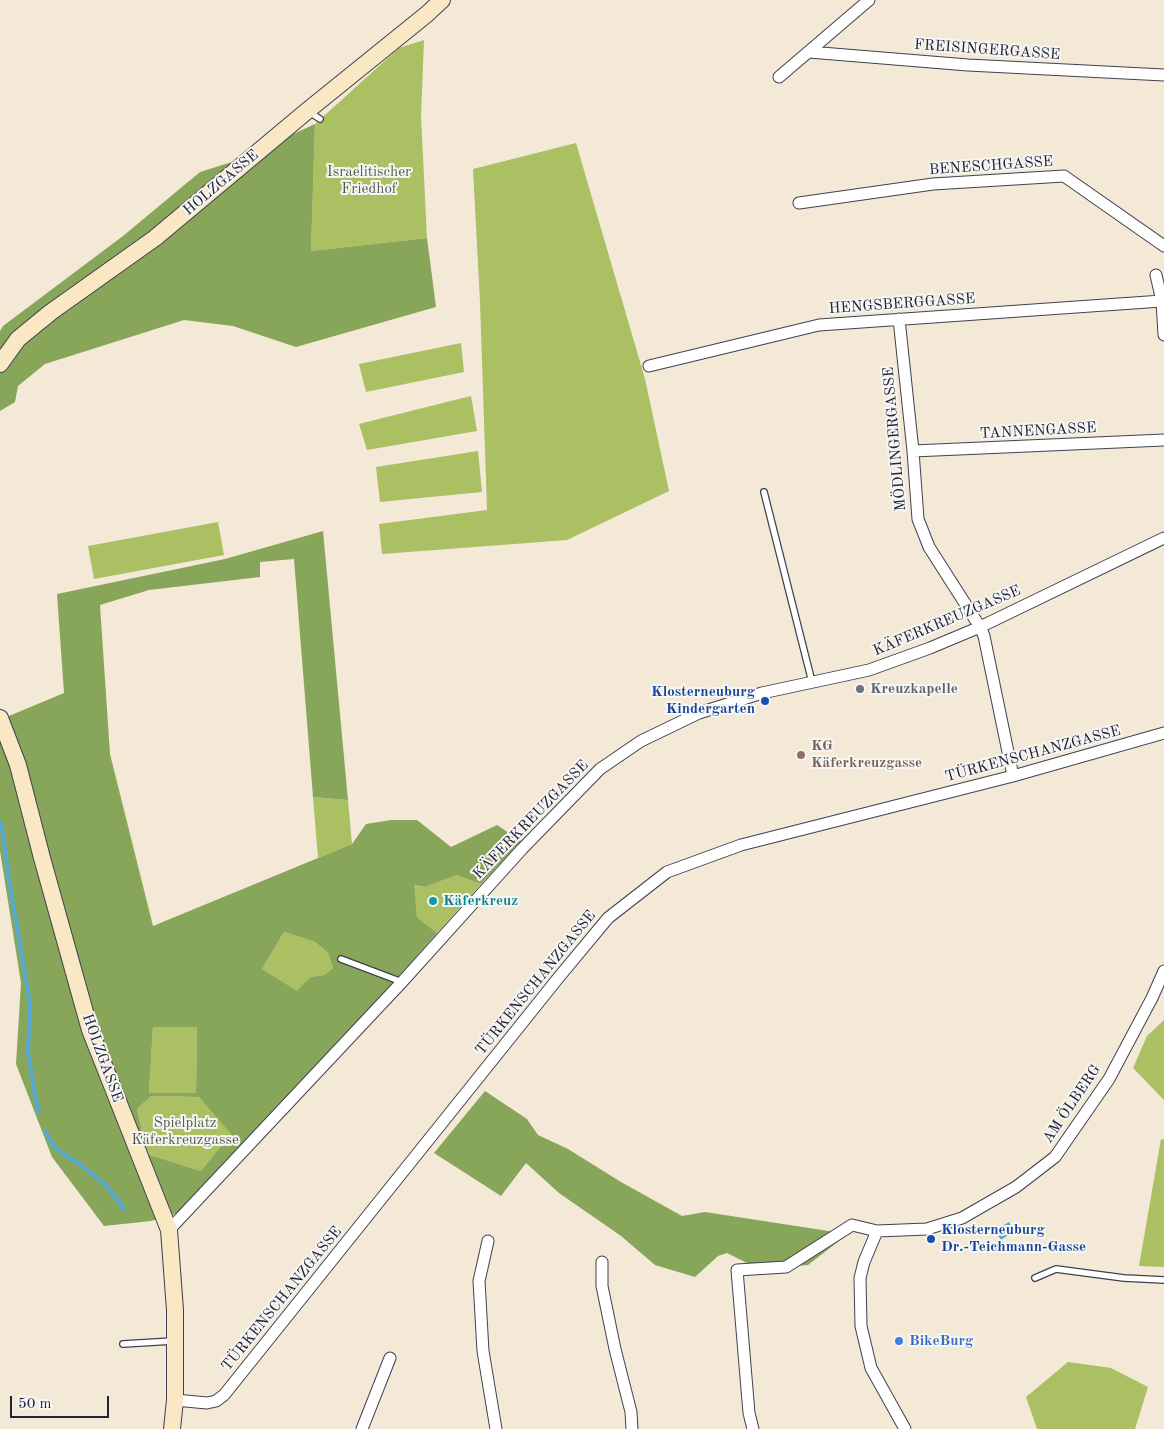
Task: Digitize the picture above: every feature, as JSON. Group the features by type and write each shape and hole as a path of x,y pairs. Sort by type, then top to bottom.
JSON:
{"street":[{"name":"HOLZGASSE","path":"0,364 18,338 51,312 155,238 313,115 442,0"},
{"path":"779,77 869,0"},
{"name":"FREISINGERGASSE","path":"809,52 968,65 1164,75"},
{"name":"BENESCHGASSE","path":"799,202 933,184 1064,176 1164,246"},
{"path":"1156,276 1162,301 1164,335"},
{"name":"HENGSBERGGASSE","path":"649,366 819,325 1162,301"},
{"name":"MÖDLINGERGASSE","path":"899,320 918,520 929,547 984,636 1013,776"},
{"name":"TANNENGASSE","path":"912,451 1164,440"},
{"name":"KÄFERKREUZGASSE","path":"169,1230 402,982 522,848 600,769 641,741 699,713 762,692 869,670 930,648 980,627 1164,538"},
{"name":"HOLZGASSE","path":"0,718 18,765 90,1030 169,1230 173,1271 176,1400 172,1429"},
{"name":"TÜRKENSCHANZGASSE","path":"176,1400 207,1403 216,1401 224,1395 546,992 608,918 667,872 741,845 1013,776 1164,733"},
{"name":"AM ÖLBERG","path":"753,1429 749,1413 737,1270 786,1267 852,1225 877,1230 926,1229 962,1218 1016,1187 1055,1157 1109,1079 1164,971"},
{"path":"877,1230 864,1262 860,1278 861,1326 872,1368 905,1429"},
{"path":"488,1241 479,1281 483,1351 496,1429"},
{"path":"602,1262 602,1286 631,1412 632,1429"},
{"path":"362,1429 390,1358"}],"lane":[{"path":"764,492 812,682"},
{"path":"341,959 402,982"},
{"path":"1035,1278 1056,1269 1124,1278 1164,1280"},
{"path":"123,1344 175,1341"}],"green space":[{"name":"Israelitischer Friedhof","path":"424,40 421,116 427,238 311,251 315,124 399,48"},
{"path":"315,124 311,251 427,238 436,307 296,347 233,326 184,320 45,364 18,386 15,402 0,411 0,331 3,326 123,236 200,172 235,161"},
{"path":"576,143 645,379 669,491 567,540 382,554 379,524 487,510 480,302 473,169"},
{"path":"461,343 464,372 366,392 359,364"},
{"path":"471,396 477,431 367,450 359,424"},
{"path":"478,451 482,492 380,502 376,467"},
{"path":"218,522 224,555 94,579 88,546"},
{"path":"323,531 348,800 313,797 294,559 260,562 260,577 149,590 100,605 110,754 153,926 352,844 366,824 391,820 417,820 451,847 497,825 521,841 481,884 457,875 425,887 414,885 417,917 437,933 382,995 178,1213 151,1221 104,1226 52,1157 16,1064 21,983 0,851 0,714 9,716 64,693 57,594 225,559","holes":["284,932 315,942 328,953 333,968 324,975 310,977 297,991 262,969","153,1027 197,1027 196,1093 149,1093","151,1096 199,1097 231,1134 201,1171 147,1154 137,1109"]},
{"path":"313,797 348,800 352,844 318,858"},
{"path":"457,875 481,884 437,933 417,917 413,885 425,887"},
{"path":"284,932 315,942 328,953 333,968 324,975 310,977 297,992 262,969"},
{"path":"1164,1020 1164,1100 1133,1068 1147,1036"},
{"path":"153,1027 197,1027 196,1093 149,1093"},
{"path":"485,1091 527,1119 538,1135 568,1149 621,1182 682,1216 705,1212 848,1234 808,1265 759,1269 727,1253 718,1256 695,1277 655,1265 621,1236 559,1193 526,1163 501,1196 434,1153"},
{"name":"Spielplatz Käferkreuzgasse","path":"151,1096 199,1097 232,1134 201,1171 147,1154 137,1109"},
{"path":"1161,1139 1164,1140 1164,1267 1139,1266"},
{"path":"1068,1362 1111,1368 1148,1387 1135,1429 1037,1429 1026,1397"}],"water":[{"path":"1009,1222 1014,1231 1001,1240 995,1231"}],"waterway":[{"path":"0,821 30,1004 28,1053 38,1112"},
{"path":"45,1131 55,1148 106,1185 124,1209"}],"place":[{"name":"Kreuzkapelle","path":"860,689"},
{"name":"Klosterneuburg Kindergarten","path":"765,701"},
{"name":"KG Käferkreuzgasse","path":"801,755"},
{"name":"Käferkreuz","path":"433,901"},
{"name":"Klosterneuburg Dr.-Teichmann-Gasse","path":"931,1239"},
{"name":"BikeBurg","path":"899,1341"}]}
